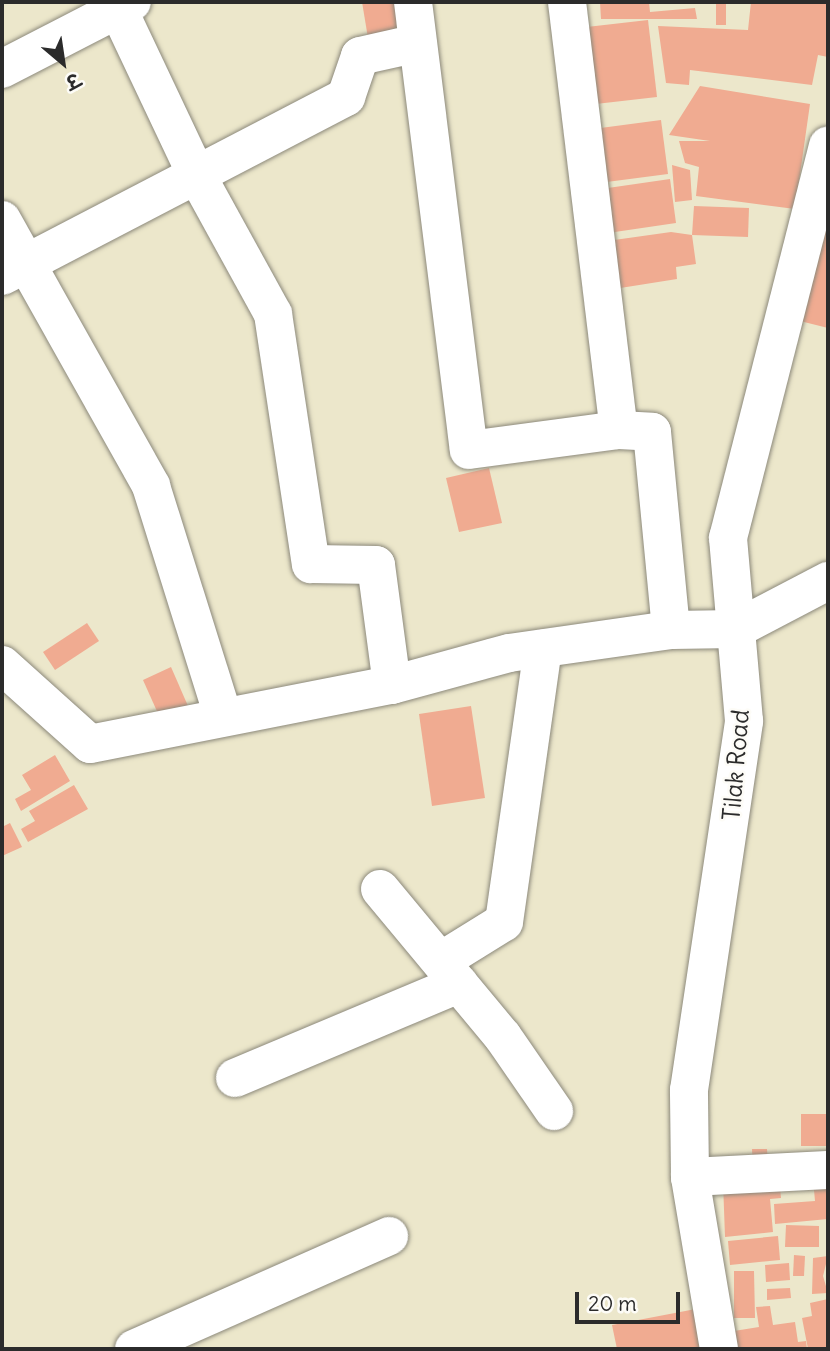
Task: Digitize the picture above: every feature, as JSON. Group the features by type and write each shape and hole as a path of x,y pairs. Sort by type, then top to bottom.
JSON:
{"street":[{"path":"413,2 469,450 619,430 652,432 671,630"},
{"path":"567,2 619,430"},
{"path":"2,69 125,5 195,172 273,314 311,564 376,565 392,685"},
{"path":"13,270 195,172 346,97 360,55 418,43"},
{"name":"Tilak Road","path":"719,1349 690,1177 689,1090 744,721 729,538 828,146"},
{"path":"2,220 13,270 151,486 223,716"},
{"path":"2,665 90,744 392,685 543,649 671,630 736,629 828,581"},
{"path":"235,1078 450,972 504,922 543,649"},
{"path":"380,889 450,972 554,1111"},
{"path":"690,1177 828,1170"},
{"path":"134,1349 389,1236"}],"building":[{"path":"362,2 404,2 410,37 369,44"},
{"path":"600,2 649,2 650,12 695,8 697,19 601,19"},
{"path":"716,2 726,2 726,25 716,25"},
{"path":"751,2 828,2 828,57 818,55 812,85 690,70 689,85 666,83 658,26 748,30"},
{"path":"648,20 657,97 587,105 578,28"},
{"path":"700,86 810,104 795,209 696,196 699,167 685,163 679,141 710,141 669,135"},
{"path":"661,120 668,174 599,183 593,129"},
{"path":"672,165 690,170 692,200 675,202"},
{"path":"670,179 676,223 608,233 601,189"},
{"path":"694,206 749,208 748,237 692,235"},
{"path":"822,230 828,232 828,328 800,321"},
{"path":"671,232 692,235 696,264 676,267 677,279 614,289 607,241"},
{"path":"489,468 502,523 459,532 446,478"},
{"path":"87,623 99,641 55,670 43,652"},
{"path":"171,667 188,706 160,718 143,680"},
{"path":"471,706 485,798 432,806 419,714"},
{"path":"55,755 70,781 21,811 15,799 31,790 22,775"},
{"path":"74,785 88,809 28,842 21,829 35,821 29,811"},
{"path":"10,823 22,847 2,856 2,827"},
{"path":"801,1114 828,1114 828,1146 801,1146"},
{"path":"752,1149 767,1149 768,1167 753,1169"},
{"path":"779,1176 781,1198 770,1199 773,1232 725,1237 723,1182"},
{"path":"828,1178 828,1219 775,1224 774,1204 815,1201 813,1179"},
{"path":"786,1225 819,1226 819,1247 785,1247"},
{"path":"778,1236 780,1260 730,1265 728,1241"},
{"path":"794,1255 805,1256 804,1276 793,1276"},
{"path":"828,1256 823,1276 828,1293 812,1294 813,1258"},
{"path":"789,1263 790,1280 766,1282 765,1265"},
{"path":"734,1271 754,1271 755,1318 734,1318"},
{"path":"790,1288 791,1298 767,1300 767,1289"},
{"path":"828,1299 828,1349 808,1349 802,1318 812,1316 810,1303"},
{"path":"770,1306 773,1325 795,1322 798,1342 806,1341 807,1349 737,1349 734,1331 759,1327 756,1307"},
{"path":"701,1308 709,1349 617,1349 612,1325"}]}
